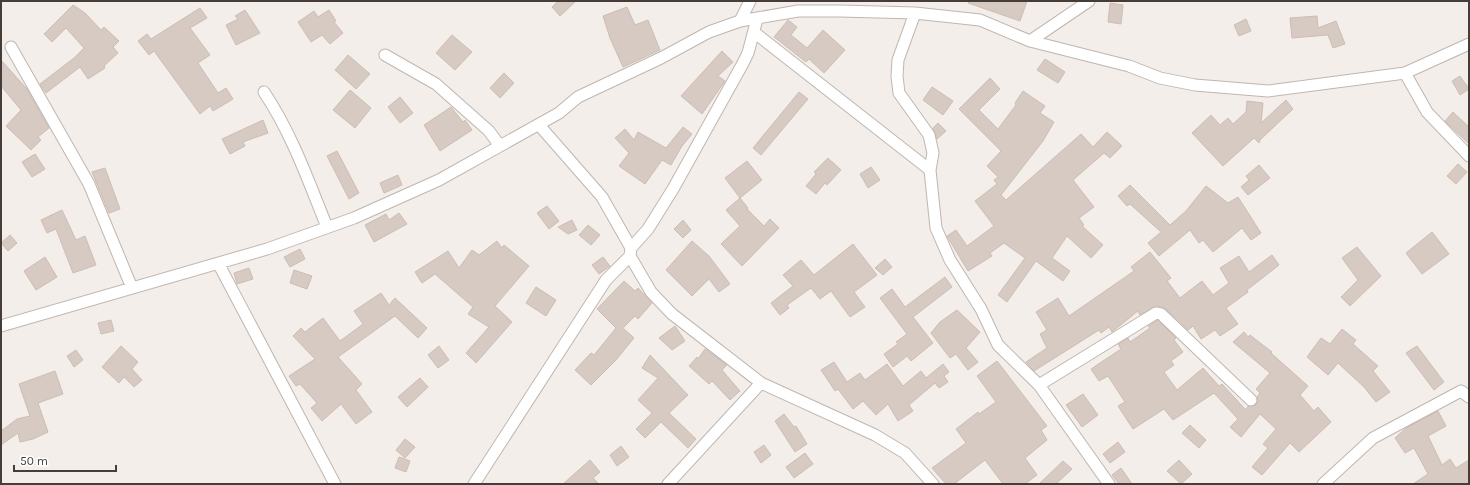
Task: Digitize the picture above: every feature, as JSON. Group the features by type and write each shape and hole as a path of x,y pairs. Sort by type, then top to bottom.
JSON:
{"street":[{"path":"740,21 750,1"},
{"path":"1030,41 1089,1"},
{"path":"1,326 267,249 354,218 439,180 559,113 578,97 661,58 710,32 740,21 798,11 915,13 980,20 1030,41 1129,66 1160,78 1188,84 1268,92 1405,74 1469,44"},
{"path":"915,13 898,60 897,76 899,93 929,135 933,153 930,170 936,228 950,260 981,309 998,345 1039,385 1109,484"},
{"path":"474,484 606,280 648,229 674,189 748,53 755,33 757,19"},
{"path":"755,33 930,170"},
{"path":"11,47 89,184 132,288"},
{"path":"385,55 436,84 490,131 500,146"},
{"path":"1405,74 1426,112 1469,156"},
{"path":"264,92 280,116 295,144 327,227"},
{"path":"538,125 602,197 651,292 672,314 760,383 875,435 905,453 933,484"},
{"path":"218,263 335,484"},
{"path":"1039,385 1156,313 1161,314 1251,400"},
{"path":"668,484 760,383"},
{"path":"1323,484 1373,438 1461,390 1469,396"}],"building":[{"path":"558,1 576,1 560,16 552,7"},
{"path":"969,1 1027,1 1020,21 968,3"},
{"path":"1110,3 1123,5 1121,24 1108,22"},
{"path":"73,5 85,13 101,30 104,27 119,41 113,47 118,53 104,66 105,68 88,79 80,67 46,93 40,84 74,58 84,48 66,28 52,42 44,34"},
{"path":"627,7 635,25 648,20 660,50 623,67 610,38 603,16"},
{"path":"200,8 207,18 190,28 210,55 198,63 218,93 226,88 233,99 213,111 210,106 200,114 154,51 149,55 138,41 147,34 151,39"},
{"path":"245,10 260,33 236,45 226,25 238,19 235,16"},
{"path":"329,10 336,21 334,22 343,33 330,44 322,35 311,42 298,22 314,11 318,17"},
{"path":"1317,16 1318,28 1336,21 1345,44 1333,48 1328,35 1292,38 1290,18"},
{"path":"1246,19 1251,31 1239,36 1234,25"},
{"path":"788,20 797,27 791,35 807,48 823,30 845,50 824,73 809,59 806,62 774,37"},
{"path":"452,35 472,52 455,70 436,53"},
{"path":"722,51 733,62 718,76 725,81 702,114 681,96"},
{"path":"348,55 370,74 356,89 335,70"},
{"path":"1045,59 1065,72 1058,83 1037,70"},
{"path":"1,60 27,89 49,128 38,137 41,140 31,150 6,126 21,110 1,86"},
{"path":"504,73 514,83 500,98 490,88"},
{"path":"1460,76 1469,89 1460,95 1452,81"},
{"path":"990,78 1000,89 979,110 998,129 1016,105 1015,103 1023,91 1045,106 1040,113 1054,122 1043,141 1001,195 1006,200 1081,134 1093,147 1107,132 1122,146 1110,158 1104,153 1073,180 1094,207 1079,218 1084,225 1082,226 1103,245 1091,258 1067,236 1052,258 1070,271 1063,281 1036,261 1007,302 998,295 1025,258 1004,243 990,253 992,256 968,271 947,236 956,230 967,246 994,226 975,201 997,184 994,180 998,177 987,166 1001,151 959,109"},
{"path":"932,87 953,101 943,115 923,100"},
{"path":"350,90 371,108 355,128 333,110"},
{"path":"799,92 808,99 761,155 753,148"},
{"path":"400,97 413,113 400,123 388,107"},
{"path":"1286,100 1293,109 1260,140 1259,143 1254,138 1223,166 1192,133 1211,115 1220,125 1228,118 1233,124 1246,112 1247,101 1263,103 1261,123"},
{"path":"451,107 463,122 465,120 472,130 440,151 424,125"},
{"path":"1453,112 1469,127 1469,144 1445,121"},
{"path":"263,120 268,133 243,142 245,146 230,154 222,139"},
{"path":"938,123 946,131 937,139 933,128"},
{"path":"683,127 692,134 682,146 671,165 662,160 645,184 619,166 629,153 615,138 625,129 634,140 638,132 666,148"},
{"path":"337,151 359,193 349,199 327,156"},
{"path":"35,154 45,169 32,177 22,162"},
{"path":"828,158 841,170 827,185 825,183 816,194 806,186 816,174 814,172"},
{"path":"747,161 762,180 740,198 725,178"},
{"path":"1458,164 1467,172 1456,184 1447,176"},
{"path":"1259,165 1270,178 1248,195 1241,187 1249,180 1246,176"},
{"path":"871,167 880,180 868,188 860,174"},
{"path":"105,168 120,209 109,213 92,172"},
{"path":"398,175 402,185 384,193 380,183"},
{"path":"1130,185 1170,225 1186,211 1206,186 1228,203 1238,197 1261,233 1251,240 1242,228 1213,252 1203,240 1199,243 1190,230 1159,256 1148,243 1161,232 1130,204 1127,206 1118,196"},
{"path":"740,198 748,208 747,209 764,226 770,219 779,228 742,266 721,244 740,226 726,210"},
{"path":"547,206 559,221 549,229 537,213"},
{"path":"62,210 76,240 85,236 96,265 73,273 56,229 47,233 41,220"},
{"path":"399,213 407,224 374,242 365,225 386,214 389,220"},
{"path":"572,220 577,230 568,234 558,227"},
{"path":"683,220 691,230 683,238 674,229"},
{"path":"588,225 600,235 591,245 579,235"},
{"path":"1432,232 1449,254 1422,274 1406,253"},
{"path":"10,235 17,243 8,251 1,243"},
{"path":"497,241 502,248 504,245 529,266 495,306 512,322 476,363 466,353 489,327 468,314 473,307 435,274 422,283 415,272 448,251 459,268 472,250 479,255"},
{"path":"692,241 709,256 730,284 719,292 709,279 692,296 666,270"},
{"path":"853,244 877,275 854,292 865,307 850,317 831,291 820,299 811,288 787,305 789,308 780,315 771,303 793,286 783,275 801,260 814,275"},
{"path":"1357,247 1381,276 1350,306 1341,297 1358,280 1342,258"},
{"path":"300,249 305,259 290,267 284,257"},
{"path":"1150,252 1171,278 1167,281 1180,298 1202,281 1213,295 1229,283 1220,268 1239,256 1249,272 1272,255 1279,265 1247,290 1248,292 1226,308 1238,324 1220,336 1215,330 1201,339 1193,326 1188,330 1166,309 1157,306 1140,315 1138,311 1112,332 1109,327 1101,333 1099,330 1034,371 1026,362 1047,348 1040,334 1047,330 1036,312 1058,298 1069,316 1134,271 1131,267"},
{"path":"45,257 57,277 36,290 24,271"},
{"path":"603,257 610,266 599,274 592,265"},
{"path":"885,259 892,267 883,275 875,268"},
{"path":"249,268 253,279 237,284 234,273"},
{"path":"294,270 312,276 307,289 290,283"},
{"path":"945,277 952,287 913,317 933,343 911,361 907,356 893,367 884,354 898,344 896,342 907,334 880,298 892,289 905,307"},
{"path":"624,281 635,291 638,288 652,303 638,319 635,316 623,328 634,338 616,360 591,385 575,370 591,353 594,355 616,328 597,309"},
{"path":"536,287 556,300 546,316 526,303"},
{"path":"381,293 389,305 395,298 427,328 418,338 395,316 338,357 362,384 356,390 372,412 356,424 341,404 322,421 311,408 317,403 300,384 296,386 289,376 315,359 293,336 301,328 305,332 323,318 340,341 363,324 354,311"},
{"path":"957,310 980,332 966,348 978,362 968,370 956,354 950,358 931,333 940,322"},
{"path":"111,320 114,331 101,334 98,323"},
{"path":"1158,320 1176,338 1174,340 1183,352 1171,361 1174,365 1164,372 1177,390 1203,368 1219,386 1222,384 1246,410 1248,406 1256,405 1258,401 1257,397 1260,393 1256,389 1270,373 1233,342 1244,332 1248,337 1250,335 1272,352 1271,353 1308,386 1300,395 1314,411 1318,407 1331,422 1299,452 1290,443 1262,475 1252,467 1268,448 1263,444 1276,429 1260,414 1241,437 1230,427 1238,419 1214,393 1173,420 1164,409 1133,429 1118,406 1125,402 1108,376 1099,381 1091,369 1121,349 1118,344 1128,338 1130,342 1150,328 1148,326"},
{"path":"675,326 685,341 672,350 659,338"},
{"path":"1342,329 1356,340 1353,344 1378,366 1373,371 1390,392 1376,402 1364,387 1338,363 1328,375 1307,357 1321,338 1330,344"},
{"path":"121,346 138,362 132,369 142,380 134,387 124,377 119,383 102,367"},
{"path":"439,346 449,360 438,368 428,355"},
{"path":"1417,346 1444,382 1434,390 1406,353"},
{"path":"705,349 727,365 722,370 740,391 730,400 712,381 709,384 689,366 697,357 698,359"},
{"path":"76,350 83,360 74,367 67,356"},
{"path":"650,355 688,395 669,413 696,439 688,448 661,422 645,438 636,429 652,413 638,400 658,378 642,368"},
{"path":"997,361 1047,426 1041,430 1047,440 1025,458 1037,475 1025,484 1003,484 985,460 954,484 946,484 932,468 966,443 956,429 978,412 979,414 996,402 977,376"},
{"path":"834,362 847,382 860,373 865,380 887,364 903,386 921,371 926,378 943,364 949,372 944,376 948,382 939,388 935,383 909,405 913,411 898,421 888,404 876,415 863,401 853,409 838,389 835,391 821,370"},
{"path":"55,371 63,394 38,403 48,432 33,439 20,442 18,433 1,445 1,431 17,419 30,416 19,384"},
{"path":"420,378 428,387 407,407 398,397"},
{"path":"1083,394 1098,415 1082,427 1066,405"},
{"path":"1438,411 1446,426 1428,436 1442,465 1450,459 1456,468 1469,460 1469,484 1413,484 1428,474 1414,448 1405,453 1395,438 1406,428"},
{"path":"784,414 794,427 796,426 807,444 795,452 775,421"},
{"path":"1190,425 1206,440 1199,448 1182,433"},
{"path":"405,439 415,447 405,458 396,450"},
{"path":"1118,442 1125,452 1110,463 1103,454"},
{"path":"764,445 771,455 761,463 754,452"},
{"path":"621,446 629,457 617,466 610,455"},
{"path":"805,453 813,464 794,478 786,467"},
{"path":"399,457 410,461 406,472 395,468"},
{"path":"590,460 600,472 593,478 599,484 563,484"},
{"path":"1179,460 1192,474 1181,484 1167,471"},
{"path":"1063,461 1072,469 1056,484 1039,484"},
{"path":"1121,468 1132,484 1119,484 1112,475"}]}
